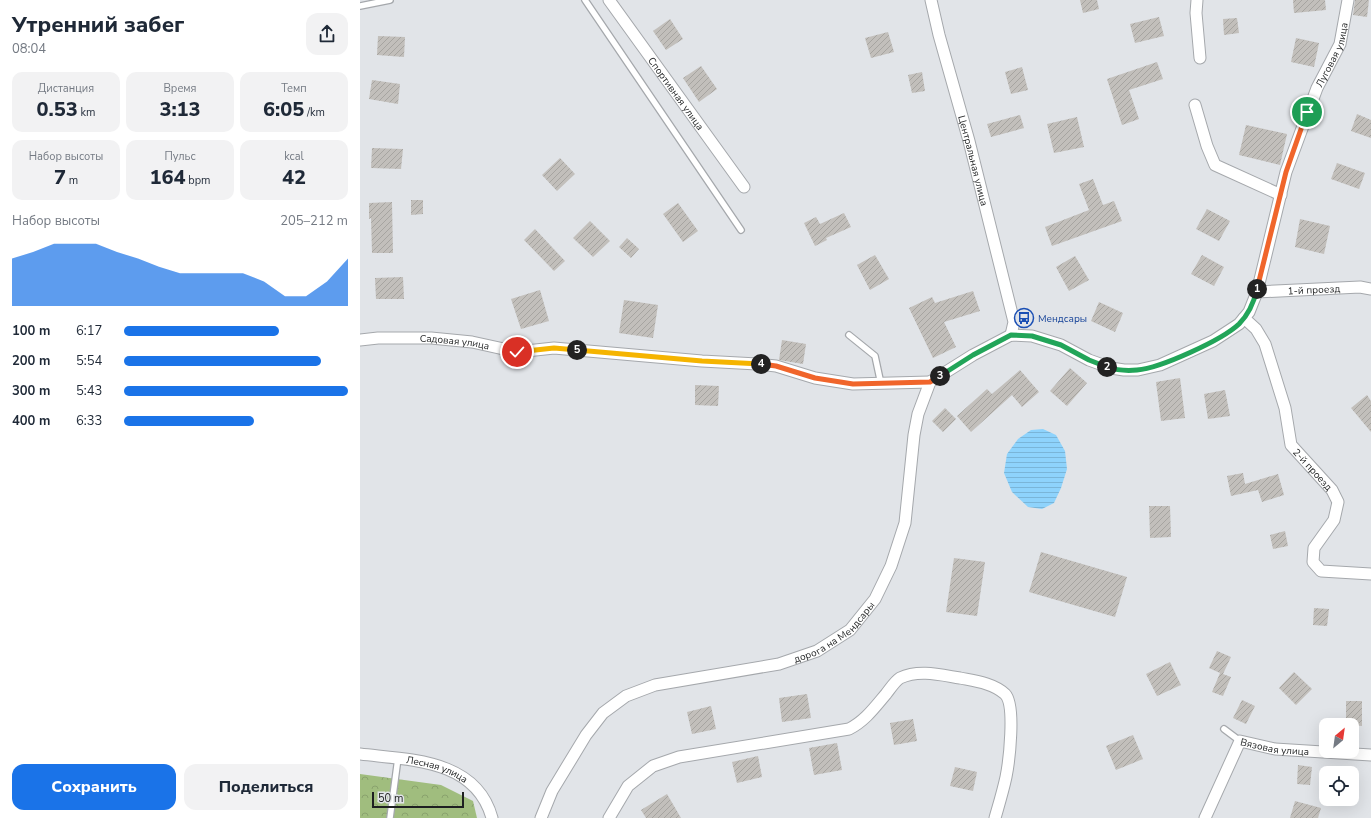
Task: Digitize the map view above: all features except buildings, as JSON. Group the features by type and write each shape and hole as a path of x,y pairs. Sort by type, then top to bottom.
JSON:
{"street":[{"name":"Спортивная улица","path":"609,0 744,187"},
{"name":"Центральная улица","path":"931,0 969,141 1014,322 1011,335"},
{"path":"1197,0 1196,13 1200,58"},
{"name":"Луговая улица","path":"1244,318 1252,305 1257,292 1286,172 1307,112 1317,88 1340,44 1348,0"},
{"path":"1195,105 1206,146 1215,165 1281,195"},
{"name":"1-й проезд","path":"1257,292 1360,287 1371,289"},
{"path":"930,382 973,355 1011,335 1032,336 1061,345 1089,360 1111,368 1138,370 1160,365 1213,341 1239,324 1244,318"},
{"name":"2-й проезд","path":"1244,318 1256,329 1264,344 1285,408 1291,445 1332,490 1338,502 1334,520 1314,548 1313,562 1321,571 1371,574"},
{"name":"Садовая улица","path":"360,340 378,338 431,338 472,342 517,352 554,348 702,361 757,364 776,366 815,378 853,384 930,382"},
{"name":"дорога на Мендсары","path":"541,818 552,791 586,735 603,713 626,696 655,685 779,664 817,651 850,630 875,599 891,566 906,523 914,435 918,414 930,382"},
{"path":"609,818 628,786 653,766 679,757 849,729 858,725 869,714 899,679 910,675 933,674 980,681 997,688 1006,695 1011,705 1012,719 1006,776 995,818"},
{"name":"Вязовая улица","path":"1205,818 1240,741 1275,750 1371,755"},
{"name":"Лесная улица","path":"360,754 426,762 454,771 474,786 489,808 492,818"}],"lane":[{"path":"360,6 390,0"},
{"path":"585,0 740,230"},
{"path":"849,335 875,356 881,384"},
{"path":"1224,729 1240,741"},
{"path":"390,818 398,758"}],"green space":[{"path":"360,774 441,785 473,801 477,818 360,818"}],"water":[{"path":"1043,429 1056,435 1065,451 1067,469 1054,503 1042,509 1028,507 1012,492 1004,473 1007,454 1018,439 1031,430"}],"place":[{"name":"Мендсары","path":"1024,318"}],"route":[{"path":"517,352 554,348 702,361 757,364 776,366 815,378 853,384 881,384 930,382 973,355 1011,335 1032,336 1061,345 1089,360 1111,368 1138,370 1160,365 1213,341 1239,324 1249,312 1257,292 1286,172 1307,112"}]}
